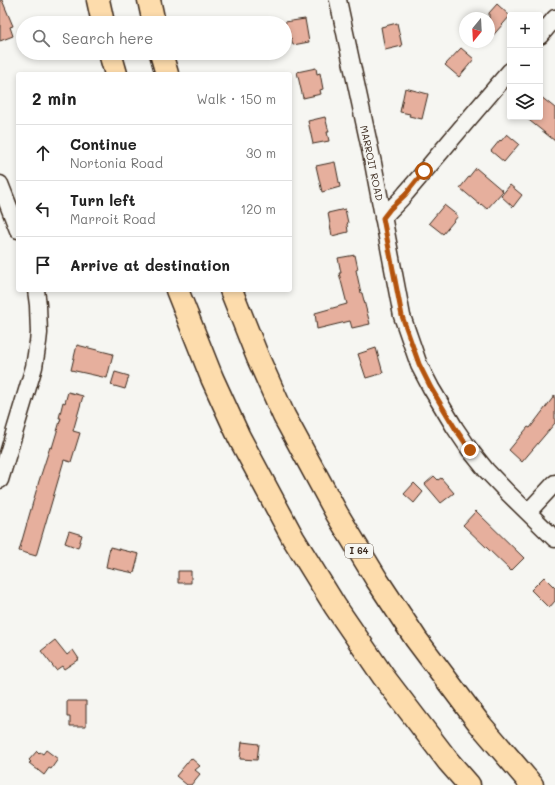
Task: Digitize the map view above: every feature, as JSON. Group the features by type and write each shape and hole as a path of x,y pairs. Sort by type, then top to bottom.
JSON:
{"highway":[{"path":"98,0 101,16"},
{"path":"149,0 152,16"},
{"path":"112,60 115,72"},
{"path":"164,60 167,72"},
{"path":"178,292 212,378 239,437 294,538 335,606 383,676 448,761 469,785"},
{"name":"I 64","path":"232,292 258,358 284,416 337,514 377,580 416,639 479,723 532,785"}],"street":[{"name":"MARROIT ROAD","path":"338,0 373,163 402,316 422,370 435,395 470,450 486,470 507,492 555,539"},
{"path":"543,32 555,18"},
{"path":"383,218 405,195 507,75"},
{"path":"0,184 16,225"},
{"path":"0,480 34,367 39,333 36,292"},
{"path":"528,512 555,482"}],"building":[{"path":"0,0 2,0 13,26 10,27 13,36 0,41"},
{"path":"497,4 507,13 507,19 495,33 495,12 490,12"},
{"path":"305,19 309,42 293,45 292,21"},
{"path":"397,23 402,46 385,50 381,27"},
{"path":"461,48 474,59 459,77 445,65"},
{"path":"316,68 317,74 320,73 323,89 320,90 321,94 303,98 297,72"},
{"path":"405,88 428,94 422,119 400,112"},
{"path":"543,98 555,108 555,141 529,120 543,120"},
{"path":"325,117 329,132 327,132 329,141 313,144 308,121"},
{"path":"507,134 519,144 504,162 491,151"},
{"path":"335,162 340,187 322,192 316,166"},
{"path":"476,168 503,191 487,209 460,188"},
{"path":"510,185 522,195 513,207 501,196"},
{"path":"444,205 458,216 443,234 429,223"},
{"path":"345,209 348,232 332,236 328,213"},
{"path":"355,255 358,269 356,270 361,293 370,324 352,328 350,321 317,329 315,313 347,304 339,273 341,273 338,258"},
{"path":"77,345 113,354 107,378 71,370"},
{"path":"376,348 383,373 366,378 358,354"},
{"path":"115,372 129,376 125,389 111,385"},
{"path":"68,392 83,396 73,431 80,433 71,462 64,460 36,556 19,551 39,481 50,447 52,448 61,418 59,418 63,402 65,403"},
{"path":"555,395 555,423 522,462 509,450 528,427 530,428"},
{"path":"434,476 438,480 441,478 454,493 441,503 425,484"},
{"path":"414,483 423,492 414,503 404,494"},
{"path":"476,511 524,558 511,571 463,525"},
{"path":"69,531 82,535 78,548 65,543"},
{"path":"110,547 139,554 134,573 106,567"},
{"path":"178,571 191,571 191,583 178,583"},
{"path":"544,577 555,588 555,601 549,608 531,590"},
{"path":"55,640 67,655 73,650 79,659 64,669 62,666 56,670 41,651"},
{"path":"67,701 86,701 86,726 70,726 70,717 67,717"},
{"path":"242,742 259,744 257,760 240,759"},
{"path":"46,750 58,759 51,769 49,768 44,775 29,763 31,762 29,760 37,751 43,754"},
{"path":"191,758 200,766 195,770 200,774 191,785 187,785 176,776"}],"route":[{"path":"424,171 405,195 383,218 402,316 419,364 431,388 470,450"}]}
